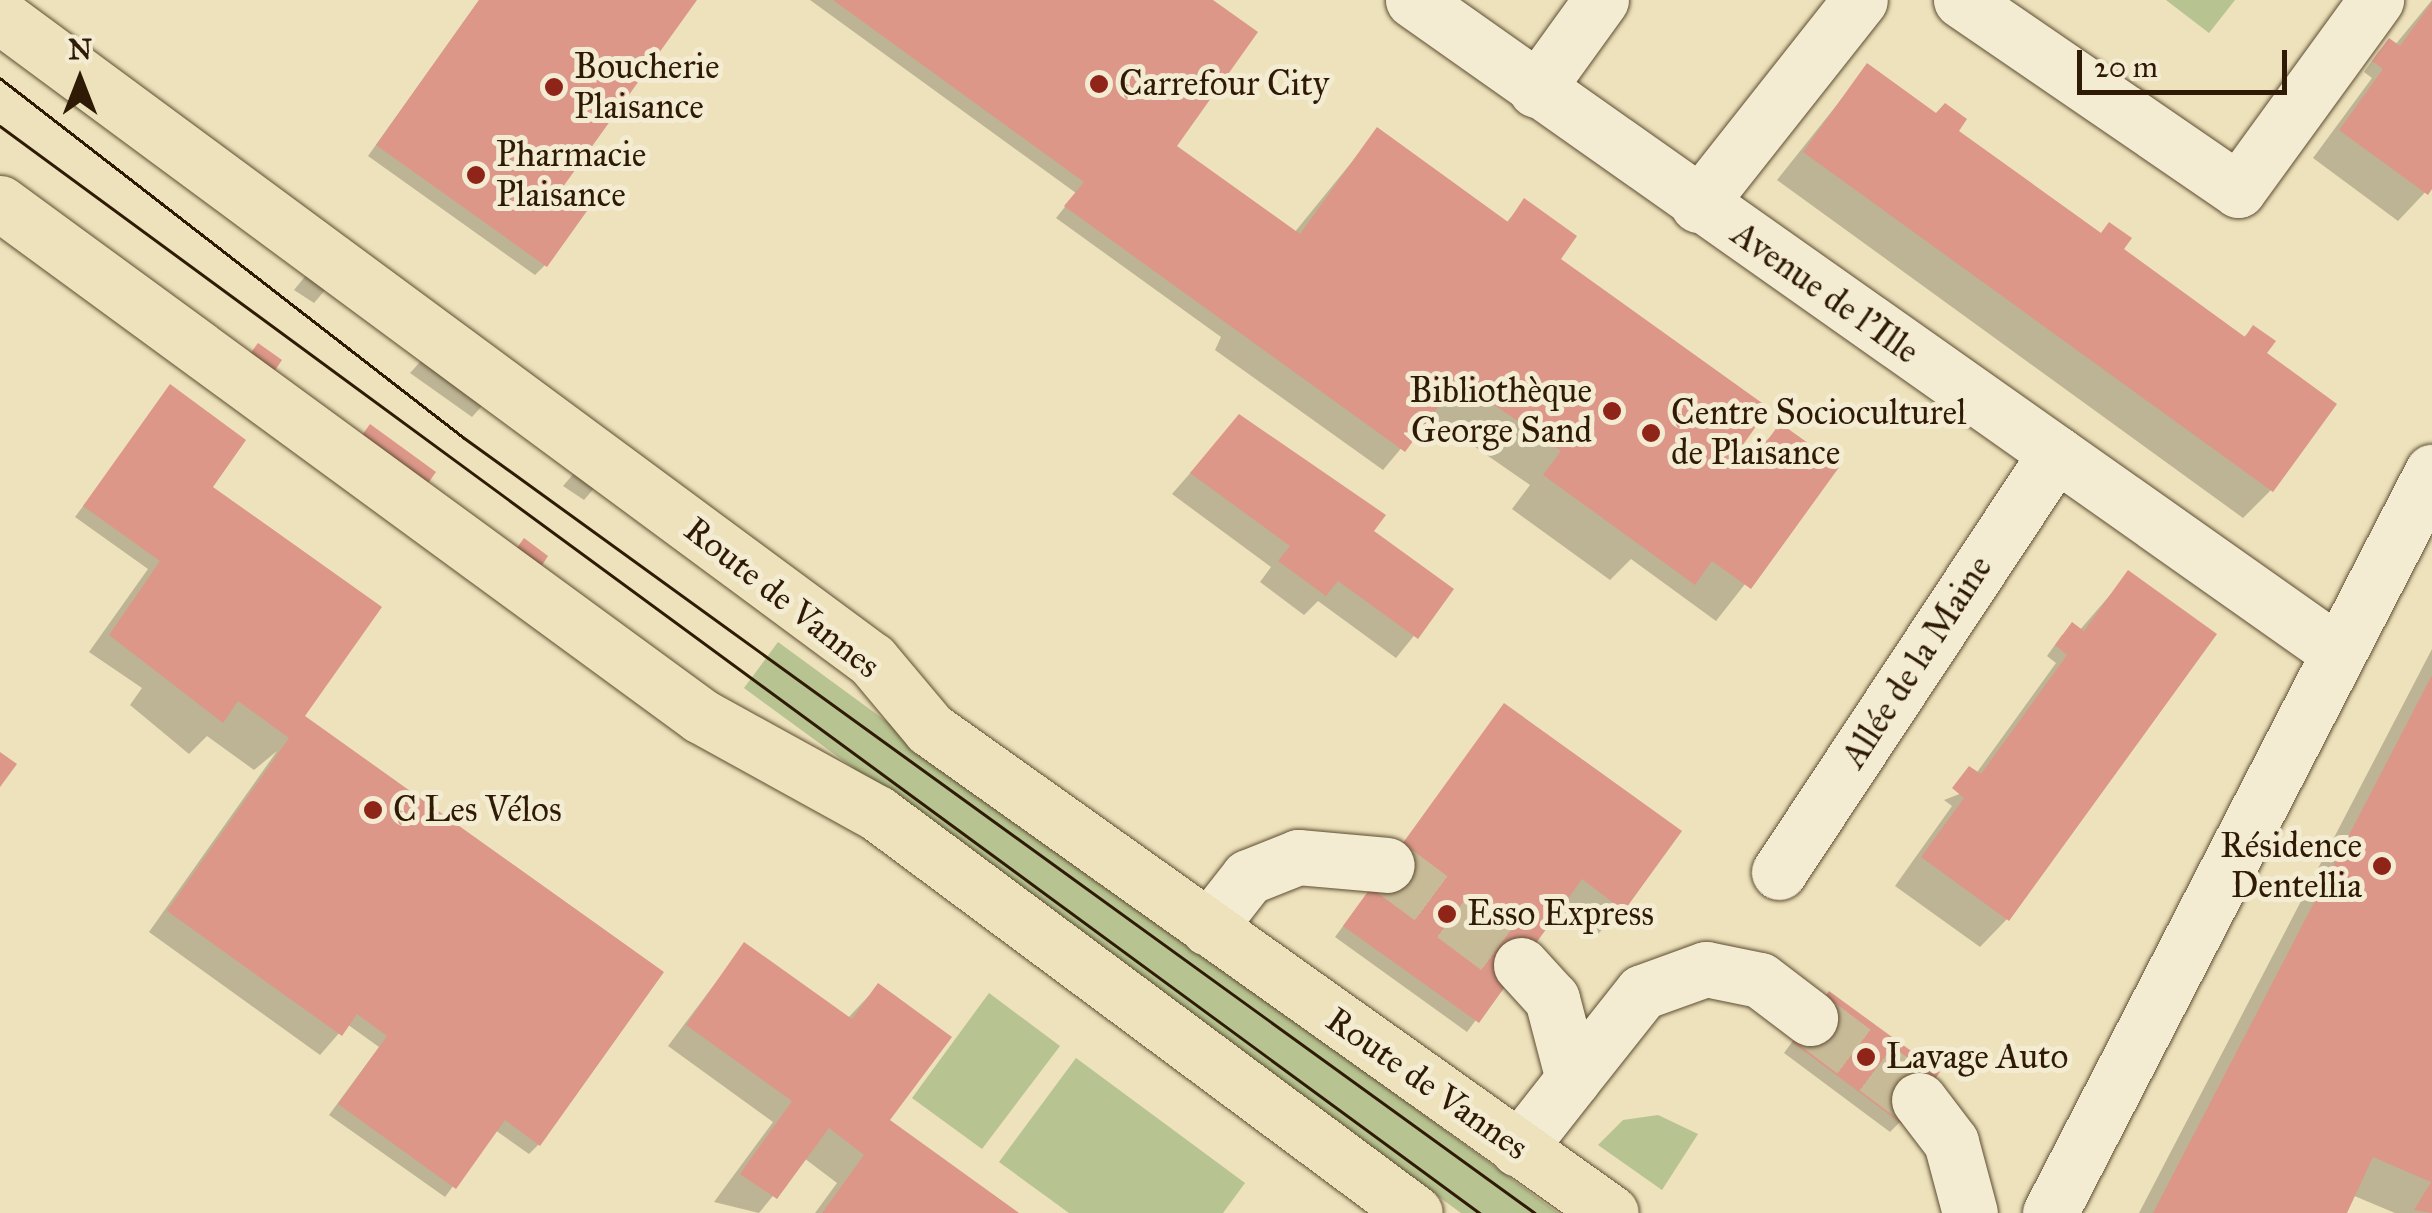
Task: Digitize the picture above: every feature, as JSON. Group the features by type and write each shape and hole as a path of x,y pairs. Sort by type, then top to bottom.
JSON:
{"main road":[{"name":"Route de Vannes","path":"0,16 872,660 930,729 1611,1213"},
{"path":"0,203 702,716 878,813 1415,1213"}],"street":[{"name":"Avenue de l'Ille","path":"1413,0 1698,205 2338,652"},
{"path":"1536,90 1601,0"},
{"path":"1698,205 1860,0"},
{"path":"1961,0 2238,190 2376,0"},
{"name":"Allée de la Maine","path":"1780,872 2056,453"},
{"path":"2050,1213 2432,472"},
{"path":"1208,928 1248,877 1298,857 1387,865"},
{"path":"1521,965 1552,999 1573,1079"},
{"path":"1518,1149 1642,992 1706,969 1760,980 1810,1018"},
{"path":"1919,1100 1952,1142 1970,1213"}],"green space":[{"path":"2166,0 2235,0 2209,33"},
{"path":"778,642 1558,1213 1461,1213 744,688"},
{"path":"989,993 1060,1046 982,1149 912,1098"},
{"path":"1076,1058 1245,1183 1223,1213 1069,1213 999,1162"},
{"path":"1658,1115 1698,1134 1662,1190 1598,1145 1623,1120"}],"building":[{"path":"479,0 697,0 560,191 587,211 547,267 376,145"},
{"path":"833,0 1213,0 1258,32 1177,146 1300,234 1377,127 1508,222 1524,198 1577,236 1561,259 1769,408 1740,449 1754,459 1780,423 1840,466 1751,589 1712,561 1695,585 1543,475 1561,451 1458,380 1405,452 1064,206 1084,182"},
{"path":"2432,2 2432,189 2428,195 2339,130 2383,69 2372,61 2389,38 2400,46"},
{"path":"1867,63 1936,113 1945,103 1967,119 1959,131 2101,233 2109,222 2132,238 2124,249 2245,337 2253,325 2276,341 2267,353 2337,404 2273,492 1803,152"},
{"path":"258,343 282,360 273,373 249,355"},
{"path":"170,384 246,440 213,487 382,607 305,716 664,972 540,1146 505,1120 456,1189 338,1104 387,1036 357,1014 342,1036 167,911 289,738 238,701 223,723 109,635 160,561 83,506"},
{"path":"1239,414 1386,515 1374,531 1454,589 1418,639 1338,581 1326,596 1278,561 1290,546 1190,473"},
{"path":"370,424 436,472 426,486 360,438"},
{"path":"524,538 548,556 539,570 514,552"},
{"path":"2128,570 2217,634 2009,921 1921,857 1964,798 1952,788 1969,766 1981,774 2067,655 2055,645 2072,622 2084,631"},
{"name":"Résidence Dentellia","path":"2432,675 2432,1213 2414,1210 2431,1182 2373,1157 2347,1213 2153,1213"},
{"path":"1504,703 1682,831 1624,911 1582,879 1479,1023 1343,926"},
{"path":"0,752 17,764 0,787"},
{"path":"744,942 852,1019 878,983 952,1037 890,1120 1019,1213 822,1213 864,1155 829,1128 777,1199 740,1174 792,1101 686,1025"},
{"name":"Lavage Auto","path":"1829,991 1940,1072 1902,1124 1792,1042"}],"tunnel":[{"path":"1387,865 1521,965"},
{"path":"1810,1018 1919,1100"}],"tram line":[{"path":"0,78 463,437 1535,1213"},
{"path":"0,126 1480,1213"}],"place":[{"name":"Carrefour City","path":"1099,84"},
{"name":"Boucherie Plaisance","path":"554,87"},
{"name":"Pharmacie Plaisance","path":"476,175"},
{"name":"Bibliothèque George Sand","path":"1612,411"},
{"name":"Centre Socioculturel de Plaisance","path":"1651,433"},
{"name":"C Les Vélos","path":"373,810"},
{"name":"Résidence Dentellia","path":"2382,866"},
{"name":"Esso Express","path":"1447,914"},
{"name":"Lavage Auto","path":"1866,1057"}]}
